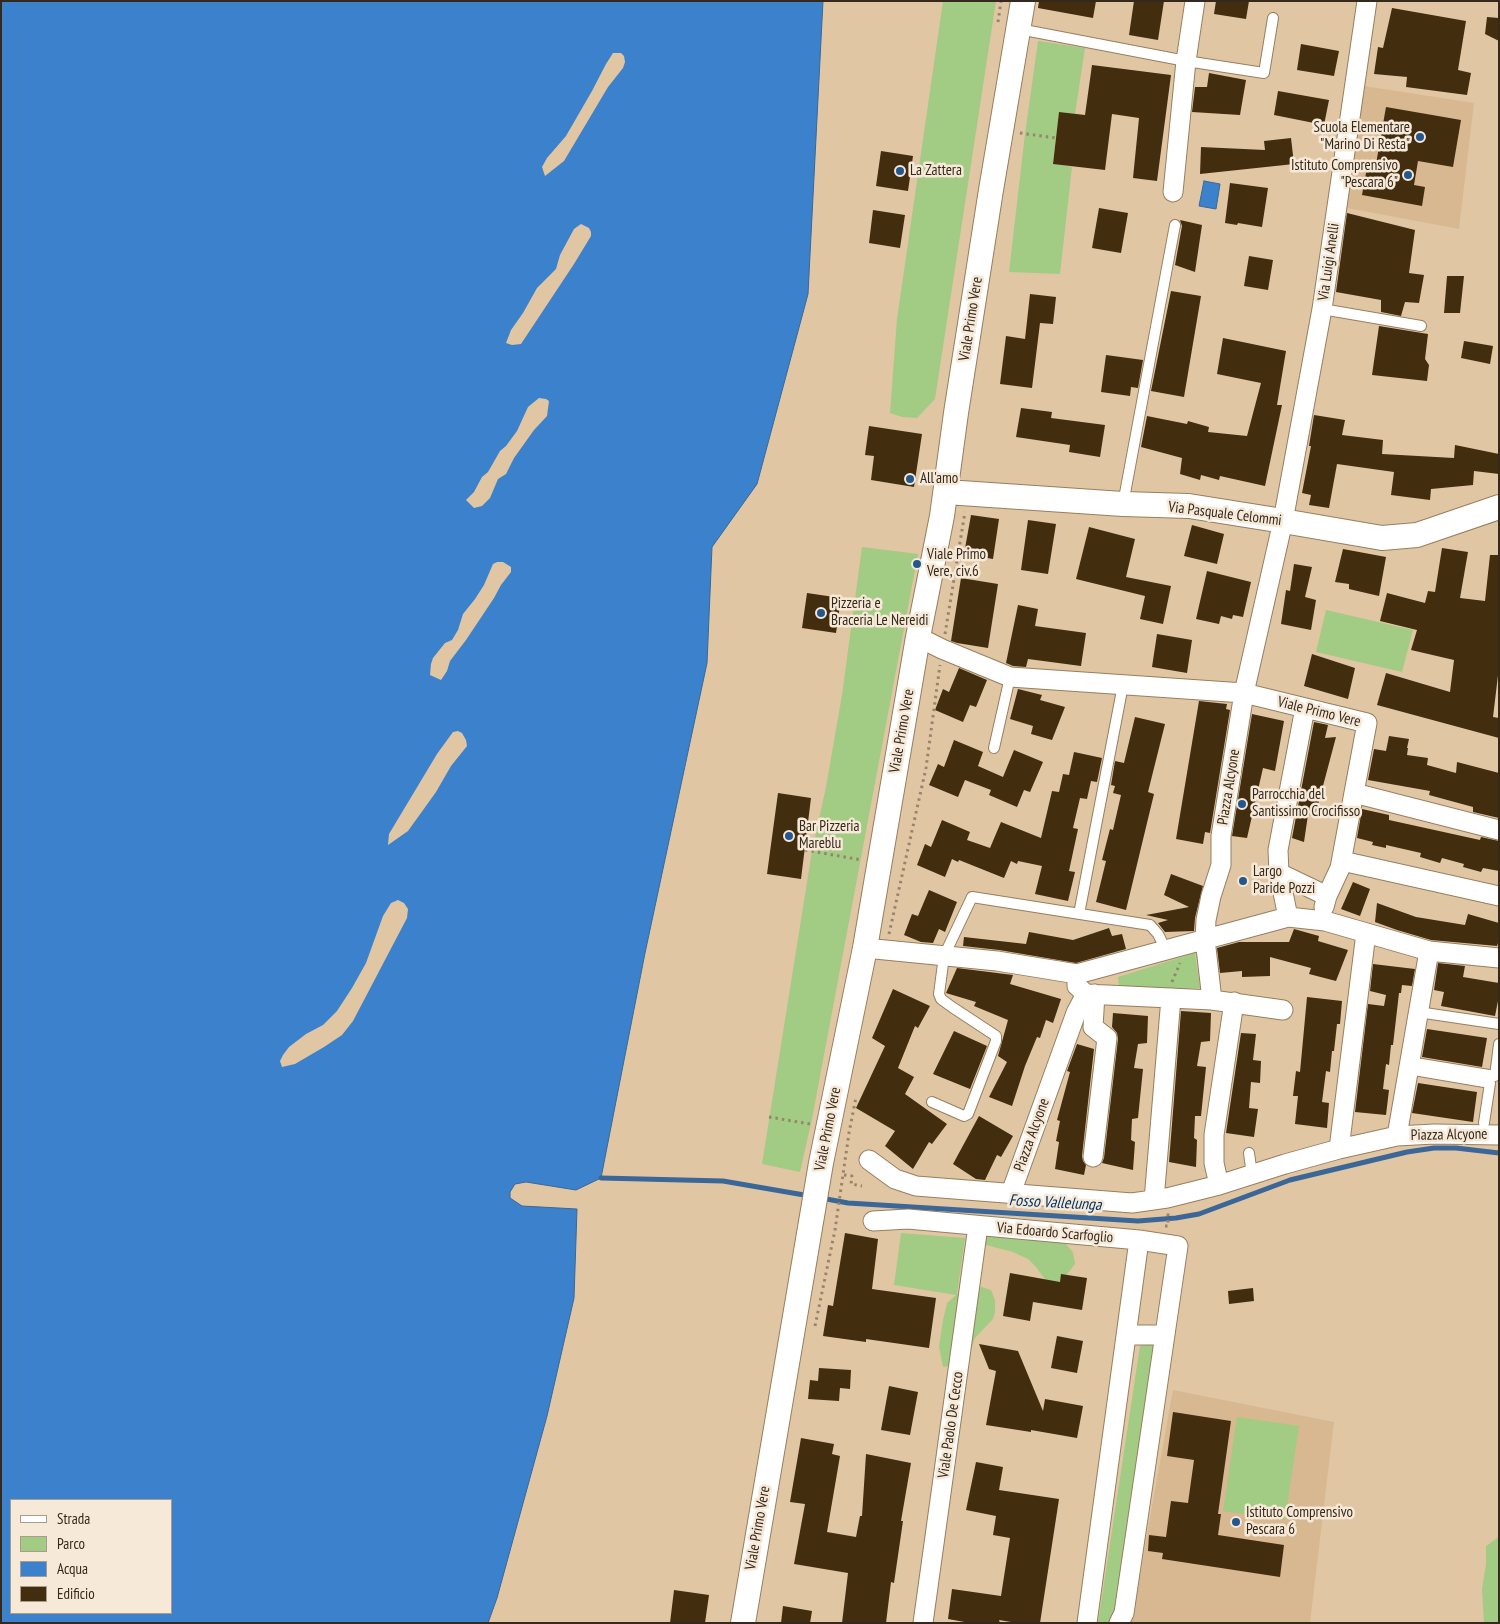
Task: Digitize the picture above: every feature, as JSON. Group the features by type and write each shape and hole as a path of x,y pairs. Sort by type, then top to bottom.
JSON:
{"street":[{"name":"Viale Primo Vere","path":"743,1623 821,1163 865,948 918,637 946,492 956,413 983,239 1023,1"},
{"path":"1173,192 1186,61 1195,1"},
{"name":"Via Luigi Anelli","path":"1283,520 1322,309 1367,1"},
{"name":"Via Pasquale Celommi","path":"946,492 1123,504 1190,506 1382,538 1417,534 1499,507"},
{"name":"Piazza Alcyone","path":"1212,1000 1204,940 1206,920 1210,896 1221,865 1221,836 1244,693 1283,520"},
{"path":"918,637 1010,677 1244,693"},
{"name":"Viale Primo Vere","path":"1244,693 1367,723 1342,861 1327,896"},
{"path":"1288,917 1279,873 1278,850 1305,708"},
{"path":"1354,793 1499,830"},
{"path":"1342,861 1499,896"},
{"path":"1279,873 1327,896 1324,906 1325,921"},
{"path":"865,948 997,961 1077,974 1288,917 1325,921 1429,951 1499,958"},
{"path":"1339,1148 1366,933"},
{"name":"Piazza Alcyone","path":"1397,1136 1429,951"},
{"path":"1077,974 1077,986 1091,994 1170,993 1283,1010"},
{"path":"1154,1200 1170,993"},
{"path":"1091,994 1093,1027 1107,1038 1093,1157"},
{"name":"Piazza Alcyone","path":"1011,1194 1076,1013 1091,994"},
{"path":"1219,1185 1214,1163 1214,1135 1234,1002"},
{"name":"Piazza Alcyone","path":"869,1160 895,1179 916,1186 1132,1203 1154,1200 1219,1185 1339,1148 1397,1136 1495,1131"},
{"name":"Via Edoardo Scarfoglio","path":"874,1221 908,1220 1139,1240"},
{"name":"Viale Paolo De Cecco","path":"923,1623 978,1226"},
{"path":"1087,1623 1139,1240 1178,1246 1124,1612 1120,1623"},
{"path":"1126,1335 1164,1335"}],"lane":[{"path":"1019,29 1186,61 1264,73 1272,18"},
{"path":"1123,504 1175,225"},
{"path":"1322,309 1421,326"},
{"path":"994,748 1010,677"},
{"path":"1079,914 1123,685"},
{"path":"932,1102 964,1116 968,1114 996,1040 996,1036 952,1008 939,997 944,956 972,897 1150,925 1175,948"},
{"path":"1418,1012 1499,1024"},
{"path":"1408,1066 1495,1076 1499,1044"},
{"path":"1408,1066 1490,1083 1495,1131"},
{"path":"1249,1153 1252,1174"}],"path":[{"path":"1019,133 1056,138"},
{"name":"Viale Primo Vere","path":"888,941 926,768 942,649 965,510"},
{"path":"804,850 880,862"},
{"path":"1170,993 1183,957 1175,948"},
{"path":"768,1116 811,1124"},
{"name":"Viale Primo Vere","path":"835,1230 844,1167"},
{"path":"844,1175 852,1176 851,1184 862,1186"}],"shaded area":[{"name":"Istituto Comprensivo \"Pescara 6\"","path":"1364,86 1474,103 1459,229 1347,208"},
{"name":"Istituto Comprensivo Pescara 6","path":"1173,1390 1334,1422 1310,1623 1131,1623"}],"green space":[{"path":"943,1 996,1 935,399 917,418 902,417 890,413 897,319"},
{"path":"1038,41 1085,48 1075,114 1059,112 1053,163 1072,167 1060,274 1009,272"},
{"path":"862,547 918,554 812,1119 800,1172 762,1164 812,851 826,787 842,695"},
{"path":"1326,610 1413,630 1402,672 1316,652"},
{"path":"1195,953 1200,988 1119,988 1118,977"},
{"path":"984,1230 1064,1242 1073,1252 1075,1264 1062,1281 1052,1285 1028,1259 1013,1252 986,1245"},
{"path":"901,1233 965,1238 957,1294 982,1287 991,1290 995,1300 993,1319 975,1338 968,1358 955,1365 943,1367 939,1347 947,1303 956,1295 894,1285"},
{"path":"1161,1342 1118,1623 1098,1623 1140,1346"},
{"path":"1237,1417 1299,1426 1285,1520 1223,1511"},
{"path":"1499,1537 1499,1623 1484,1623 1482,1589 1486,1564 1486,1546"}],"water":[{"path":"1,1 823,1 808,294 757,484 712,547 707,663 645,953 601,1178 576,1190 526,1182 515,1184 510,1192 510,1198 522,1206 577,1209 574,1298 547,1416 497,1598 488,1623 1,1623"},
{"path":"1204,181 1220,184 1216,209 1199,206"}],"pier":[{"path":"613,53 621,53 624,56 623,68 608,87 564,161 545,176 542,167 547,158 566,136"},
{"path":"581,224 589,228 591,236 574,264 521,344 512,345 506,343 511,330 537,288 556,269 560,255 574,229"},
{"path":"539,398 549,401 547,416 534,430 514,458 506,474 498,479 490,498 482,506 474,508 466,500 474,492 482,477 488,472 500,451 517,431 528,407"},
{"path":"503,562 511,567 511,572 450,661 447,671 441,680 430,675 433,658 445,643 452,640 458,630 463,614 484,585 493,564"},
{"path":"458,731 462,733 467,746 451,766 436,792 408,831 388,845 389,834 437,754 453,732"},
{"path":"398,900 404,903 408,909 407,918 353,1021 342,1035 324,1047 295,1064 282,1067 280,1061 289,1047 306,1034 323,1025 337,1011 366,963 383,916 391,903"}],"building":[{"path":"1039,1 1096,1 1093,18 1038,8"},
{"path":"1134,1 1164,1 1158,40 1129,35"},
{"path":"1216,1 1249,1 1246,19 1214,14"},
{"path":"1392,8 1466,21 1458,70 1471,73 1467,95 1406,87 1407,77 1374,74 1378,47 1383,48"},
{"path":"1487,17 1499,18 1499,41 1485,34"},
{"path":"1301,44 1339,51 1334,76 1297,70"},
{"path":"1092,65 1171,75 1157,181 1133,178 1139,118 1112,114 1105,170 1053,164 1059,112 1085,115"},
{"path":"1209,73 1246,80 1240,115 1192,112 1195,87 1207,87"},
{"path":"1278,91 1329,100 1324,125 1274,115"},
{"name":"Scuola Elementare \"Marino Di Resta\"","path":"1386,107 1461,120 1453,167 1418,161 1414,185 1425,187 1422,206 1362,195 1368,162 1376,164"},
{"path":"1291,138 1294,164 1200,174 1201,147 1265,150 1264,141"},
{"path":"881,151 913,156 908,191 876,186"},
{"path":"1230,183 1268,188 1262,227 1225,223"},
{"path":"1099,208 1128,213 1121,253 1092,248"},
{"path":"873,210 905,215 900,248 869,243"},
{"path":"1347,213 1415,230 1409,273 1424,275 1419,303 1405,302 1401,316 1381,312 1381,300 1336,292"},
{"path":"1180,220 1202,225 1195,272 1175,265 1182,226"},
{"path":"1249,256 1273,260 1268,290 1244,286"},
{"path":"1447,276 1464,276 1460,313 1444,313"},
{"path":"1171,291 1201,296 1184,397 1151,391"},
{"path":"1030,294 1056,297 1053,324 1040,323 1032,388 1000,384 1006,336 1025,339"},
{"path":"1379,326 1428,334 1425,359 1429,365 1427,381 1372,375"},
{"path":"1223,338 1286,351 1277,405 1282,405 1265,486 1220,476 1219,480 1201,475 1200,480 1180,474 1182,458 1141,447 1147,416 1187,424 1188,421 1209,427 1208,432 1247,436 1261,383 1217,374"},
{"path":"1464,341 1493,346 1490,364 1461,358"},
{"path":"1106,355 1143,360 1138,388 1131,387 1130,396 1101,392"},
{"path":"1021,408 1052,412 1051,418 1105,425 1100,457 1069,452 1070,445 1016,437"},
{"path":"1314,415 1345,420 1342,435 1383,440 1382,454 1454,458 1455,445 1499,454 1499,474 1474,471 1473,485 1431,489 1430,500 1391,495 1394,472 1337,464 1329,508 1309,505 1311,495 1302,493 1311,446 1309,446"},
{"path":"869,426 922,434 914,487 871,480 874,456 865,455"},
{"path":"971,515 999,519 993,559 964,554"},
{"path":"1028,520 1056,524 1048,574 1021,570"},
{"path":"1192,525 1224,534 1217,564 1184,556"},
{"path":"1089,527 1135,539 1126,577 1171,586 1163,624 1140,619 1145,596 1076,579"},
{"path":"1442,548 1468,552 1460,598 1485,601 1490,555 1499,555 1499,667 1493,717 1499,718 1499,738 1377,705 1386,673 1450,692 1454,660 1411,650 1417,630 1380,621 1387,593 1425,603 1428,591 1435,592"},
{"path":"1343,549 1386,557 1379,596 1349,589 1349,584 1335,582"},
{"path":"1294,564 1312,567 1305,597 1316,600 1311,630 1281,624 1286,590 1290,591"},
{"path":"1207,571 1251,582 1243,617 1233,615 1232,619 1221,616 1219,624 1196,619"},
{"path":"961,578 998,584 988,648 951,641"},
{"path":"807,593 841,598 836,633 802,628"},
{"path":"1018,605 1038,609 1035,626 1086,633 1081,666 1028,659 1026,667 1013,666 1006,663"},
{"path":"1157,634 1192,640 1187,673 1152,667"},
{"path":"1312,654 1355,668 1348,699 1304,686"},
{"path":"959,668 987,680 976,707 970,705 963,722 935,710 943,689 949,692"},
{"path":"1018,689 1042,695 1040,700 1065,707 1052,740 1031,734 1033,726 1010,719"},
{"path":"1199,701 1227,704 1226,709 1230,710 1210,833 1205,832 1203,844 1176,839"},
{"path":"1252,714 1284,721 1275,771 1263,768 1247,838 1232,836"},
{"path":"1135,717 1165,724 1148,792 1154,794 1126,910 1096,902 1106,861 1102,860 1110,829 1113,830 1121,795 1113,793 1115,786 1111,785 1115,761 1124,763"},
{"path":"1314,722 1328,725 1325,738 1336,737 1315,816 1308,815 1304,842 1292,838"},
{"path":"1389,736 1409,739 1407,755 1428,758 1427,765 1456,773 1457,762 1499,773 1499,818 1473,812 1473,807 1429,795 1430,791 1368,780 1374,749 1386,751"},
{"path":"954,740 983,752 978,766 1003,777 1014,750 1043,762 1030,792 1024,790 1017,807 989,795 991,790 965,780 958,797 929,785 938,764 944,767"},
{"path":"1074,752 1102,758 1097,782 1091,781 1087,799 1080,798 1073,828 1078,829 1069,871 1075,872 1068,901 1035,894 1042,866 1018,861 1017,864 1011,861 1004,878 959,860 958,862 952,859 945,877 917,865 925,844 931,847 942,820 970,832 967,840 990,848 1001,822 1041,838 1052,791 1059,792 1063,774 1069,775"},
{"path":"778,793 811,798 801,879 767,874"},
{"path":"1362,809 1389,815 1389,820 1480,840 1481,837 1499,841 1499,871 1483,868 1481,872 1463,867 1464,864 1442,858 1440,863 1420,857 1421,853 1386,845 1386,848 1372,845 1373,842 1357,838"},
{"path":"1171,874 1203,886 1195,918 1194,931 1165,932 1158,923 1168,920 1146,915 1189,907 1164,895"},
{"path":"1353,882 1370,889 1360,916 1341,909"},
{"path":"929,890 957,902 945,932 939,929 933,943 921,942 904,935 912,914 918,916"},
{"path":"1377,903 1416,917 1465,925 1468,914 1499,923 1499,940 1497,946 1431,940 1397,930 1375,922"},
{"path":"1109,928 1112,936 1122,934 1126,949 1076,963 963,946 964,937 1026,944 1029,932 1073,940"},
{"path":"1294,929 1319,936 1318,941 1348,950 1336,981 1309,974 1311,968 1270,957 1270,976 1242,977 1242,971 1220,973 1217,948 1239,942 1289,942"},
{"path":"1438,963 1465,966 1463,977 1499,983 1499,996 1495,1016 1441,1006 1444,992 1434,990"},
{"path":"1373,964 1415,969 1412,986 1402,985 1401,993 1399,993 1393,1045 1391,1045 1389,1065 1386,1064 1383,1089 1389,1090 1386,1115 1355,1112 1368,1004 1384,1006 1386,995 1370,991"},
{"path":"957,968 1013,975 1010,984 1061,999 1053,1023 1046,1020 1040,1038 1037,1037 1012,1106 989,1097 1007,1062 998,1056 1008,1020 974,1006 976,1002 946,993"},
{"path":"893,989 930,1006 918,1028 915,1026 898,1068 914,1077 905,1094 947,1124 932,1144 929,1142 913,1169 885,1146 895,1131 856,1108 885,1046 872,1038"},
{"path":"1307,997 1342,1001 1340,1024 1337,1024 1330,1072 1326,1071 1322,1102 1329,1103 1327,1128 1295,1124 1298,1096 1293,1096 1296,1071 1300,1072"},
{"path":"1181,1011 1211,1013 1210,1041 1201,1042 1197,1066 1206,1067 1201,1116 1195,1116 1194,1138 1197,1140 1196,1167 1169,1162"},
{"path":"1113,1013 1148,1016 1147,1043 1138,1044 1134,1068 1143,1069 1138,1118 1132,1119 1131,1140 1135,1142 1133,1170 1102,1163 1118,1039 1117,1033 1112,1027"},
{"path":"1427,1029 1487,1038 1482,1067 1422,1057"},
{"path":"954,1031 987,1046 970,1089 933,1074"},
{"path":"1241,1033 1256,1034 1253,1060 1261,1061 1260,1083 1251,1082 1249,1108 1258,1109 1254,1137 1226,1133"},
{"path":"1077,1044 1094,1049 1082,1156 1086,1165 1084,1175 1055,1169 1059,1142 1056,1141 1060,1121 1057,1120 1070,1072 1067,1071"},
{"path":"1418,1083 1477,1092 1473,1122 1412,1113"},
{"path":"979,1116 1013,1136 1001,1157 997,1155 985,1180 976,1179 953,1164"},
{"path":"845,1233 878,1239 872,1289 936,1298 929,1348 866,1339 866,1342 823,1336 828,1305 833,1306"},
{"path":"1010,1273 1060,1282 1061,1274 1087,1278 1082,1310 1033,1302 1030,1321 1003,1316"},
{"path":"1253,1288 1254,1301 1229,1304 1228,1291"},
{"path":"1057,1336 1083,1341 1077,1373 1051,1368"},
{"path":"979,1344 1018,1351 1043,1411 1045,1399 1083,1406 1077,1438 986,1425 996,1371 989,1369"},
{"path":"819,1368 851,1370 850,1389 840,1388 839,1401 808,1399 810,1380 818,1381"},
{"path":"889,1386 918,1392 910,1435 881,1430"},
{"path":"1173,1412 1231,1421 1218,1514 1221,1514 1218,1535 1284,1545 1280,1577 1162,1559 1163,1553 1148,1551 1149,1535 1166,1537 1171,1501 1188,1503 1194,1460 1167,1456"},
{"path":"801,1438 834,1444 832,1454 840,1456 827,1532 856,1537 860,1516 862,1516 866,1454 911,1463 901,1521 903,1521 894,1583 891,1582 886,1623 842,1623 848,1573 794,1564 805,1504 790,1502"},
{"path":"976,1462 1003,1467 999,1490 1059,1499 1040,1623 1017,1623 999,1620 1000,1623 970,1623 948,1619 952,1589 1001,1596 1010,1538 993,1535 996,1516 966,1510"},
{"path":"674,1590 709,1595 705,1623 670,1623"},
{"path":"783,1606 812,1611 810,1623 781,1623"}],"waterway":[{"name":"Fosso Vallelunga","path":"821,1198 848,1203 1138,1221 1199,1214 1290,1180 1407,1152 1434,1148 1456,1148 1499,1153"},
{"name":"Fosso Vallelunga","path":"601,1178 723,1181 810,1196"}],"place":[{"name":"Scuola Elementare \"Marino Di Resta\"","path":"1420,137"},
{"name":"La Zattera","path":"900,171"},
{"name":"Istituto Comprensivo \"Pescara 6\"","path":"1408,175"},
{"name":"All'amo","path":"910,479"},
{"name":"Viale Primo Vere, civ.6","path":"917,564"},
{"name":"Pizzeria e Braceria Le Nereidi","path":"821,613"},
{"name":"Parrocchia del Santissimo Crocifisso","path":"1242,804"},
{"name":"Bar Pizzeria Mareblu","path":"789,836"},
{"name":"Largo Paride Pozzi","path":"1243,881"},
{"name":"Istituto Comprensivo Pescara 6","path":"1236,1522"}]}
